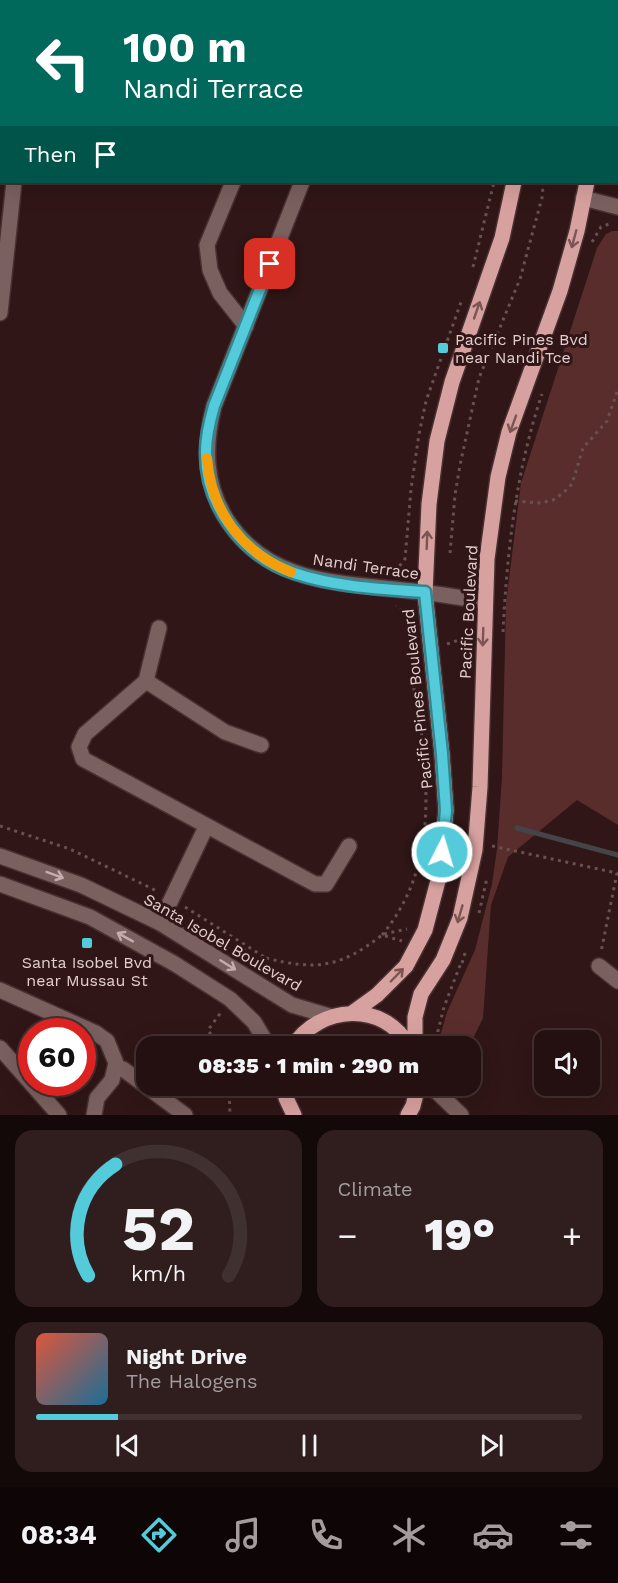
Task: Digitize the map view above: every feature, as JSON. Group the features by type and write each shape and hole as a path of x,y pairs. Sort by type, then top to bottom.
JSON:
{"main road":[{"name":"Pacific Pines Boulevard","path":"352,1012 377,995 406,966 426,925 440,873 446,810 425,592 429,504 437,441 452,382 502,238 514,183"},
{"name":"Pacific Boulevard","path":"415,1036 415,1017 421,994 443,960 460,918 475,850 480,787 487,559 498,477 509,432 560,291 577,231 587,183"},
{"path":"300,1036 329,1016 352,1012 373,1016 392,1026 401,1036"},
{"path":"278,1115 284,1096"},
{"path":"287,1096 294,1115"},
{"path":"408,1115 416,1096"}],"street":[{"path":"0,313 14,183"},
{"path":"233,183 207,245 210,270 220,294 246,326"},
{"name":"Nandi Terrace","path":"302,183 214,406 208,428 206,452 208,475 214,496 235,532 263,558 293,573 339,583 425,592 485,602"},
{"path":"583,198 615,207"},
{"path":"159,628 146,681 85,734 79,747 83,759 315,884 326,884 349,846"},
{"path":"146,681 225,732 261,745"},
{"path":"160,923 206,827"},
{"name":"Santa Isobel Boulevard","path":"0,856 81,885 160,923 292,1005 329,1016"},
{"path":"0,884 90,917 175,964 231,999 254,1022 262,1036"},
{"path":"599,966 618,981"},
{"path":"0,990 96,1033 108,1041 116,1063 112,1080 97,1098 94,1115"},
{"path":"0,1048 59,1115"},
{"path":"115,1068 123,1069 185,1115"},
{"path":"441,1096 461,1115"}],"path":[{"path":"450,553 455,495 479,378 520,279 543,194 542,183"},
{"path":"591,244 601,227 609,224 615,207"},
{"path":"502,639 514,501 543,389"},
{"path":"514,501 541,503 552,500 572,484 583,448 607,421 618,389"},
{"path":"397,601 396,605 405,613 408,620 418,718 422,736 427,810 423,849 415,880 394,921 382,935 426,925"},
{"path":"446,645 468,637"},
{"path":"491,854 492,846 618,873 603,933 599,966"},
{"path":"476,923 483,903 488,872"},
{"path":"462,963 469,943"},
{"path":"230,1096 230,1115"}],"shaded area":[{"path":"618,231 618,825 577,800 508,857 491,905 483,1018 474,1036 441,1036 447,1012 475,950 492,884 502,777 506,603 521,483 597,248 606,234"}],"waterway":[{"path":"517,828 618,855"}],"slow traffic":[{"path":"207,458 208,475 214,496 235,532 263,558 291,572"}],"place":[{"name":"Pacific Pines Bvd near Nandi Tce","path":"443,348"},
{"name":"Santa Isobel Bvd near Mussau St","path":"87,943"}],"route":[{"path":"270,264 214,406 208,428 206,452 208,475 214,496 235,532 263,558 277,566 316,579 425,592 446,810 442,852"}]}
